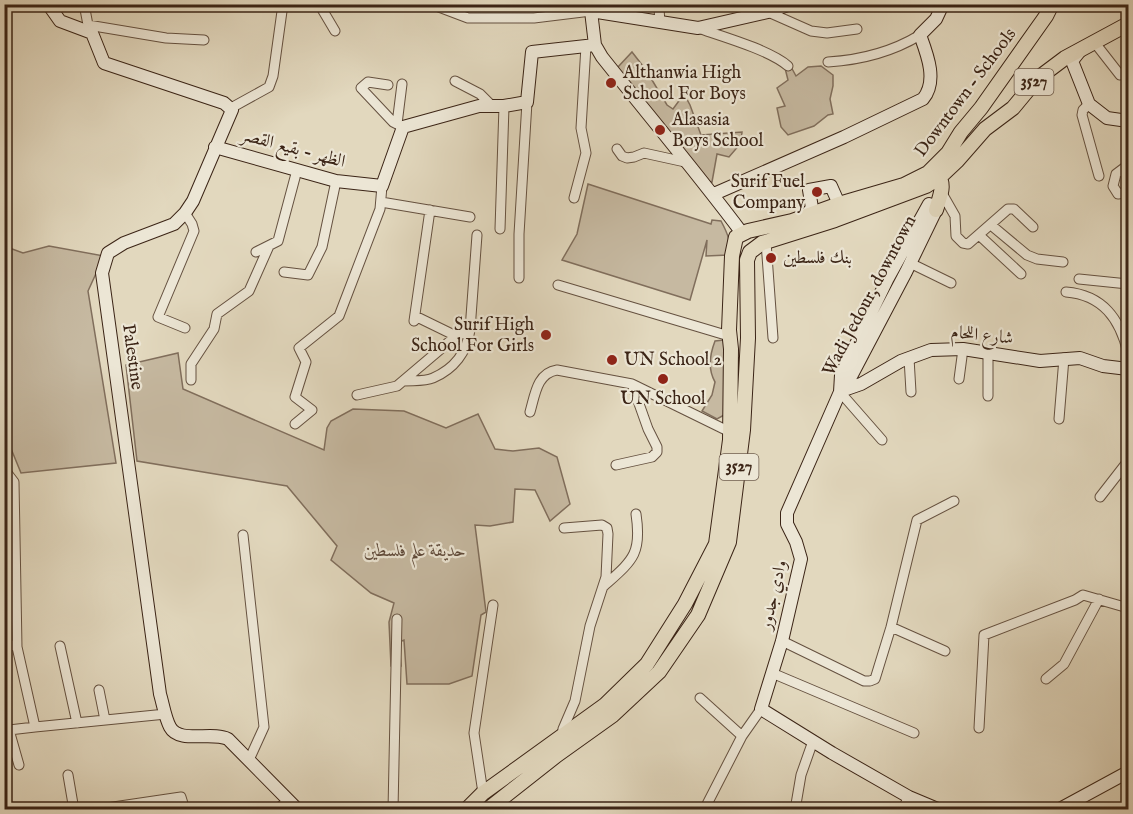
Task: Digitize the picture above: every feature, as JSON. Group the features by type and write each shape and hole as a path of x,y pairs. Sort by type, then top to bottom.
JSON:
{"main road":[{"path":"48,4 60,21 89,28 94,35 104,63 224,103 231,108 232,112 193,201 185,213"},
{"path":"764,242 745,248 741,241 742,233 714,194 685,162 590,45 590,8 698,28 792,4"},
{"path":"714,194 844,137 923,99 931,82 927,55 920,35 936,19 943,4"},
{"name":"Downtown - Schools","path":"958,153 981,108 1046,16 1052,4"},
{"name":"Downtown - Schools","path":"958,153 1013,108 1037,79 1057,64 1095,43 1126,30"},
{"path":"382,186 400,126 479,106 527,102 532,52 590,45"},
{"path":"1081,50 1072,61 1089,104 1107,118 1128,122"},
{"path":"1057,64 1066,65 1074,70"},
{"name":"الظهر - بقيع القصر","path":"215,147 336,182 382,186"},
{"name":"3527","path":"487,810 620,708 658,672 698,615 729,542 743,430 748,338 747,256 764,242 933,188 958,153"},
{"name":"Downtown - Schools","path":"798,219 904,185 933,188"},
{"path":"798,219 812,208 810,192 829,186 834,189 841,211 835,220"},
{"name":"Wadi Jedour, downtown","path":"840,392 846,386 910,262 933,188"},
{"name":"Wadi Jedour, downtown","path":"840,392 841,375 933,188"},
{"name":"Palestine","path":"185,213 178,222 115,247 108,253 102,273 160,694 170,729 180,736 221,735 228,739 294,805"},
{"name":"3527","path":"562,736 605,705 647,664 685,604 716,544 730,432 731,349 729,336 735,237 742,233 798,219"},
{"name":"شارع اللحام","path":"840,392 861,384 909,358 931,350 963,349 1040,361 1080,358 1103,366 1128,369"},
{"name":"وادي جدور","path":"761,709 782,641 801,559 800,550 787,524 787,513 840,392"},
{"path":"761,709 909,796 940,810"},
{"path":"466,810 483,793 562,736"},
{"path":"1058,810 1128,772"}],"street":[{"path":"84,4 89,28 166,38 204,40"},
{"path":"231,108 269,87 273,76 283,4"},
{"path":"319,4 334,31"},
{"path":"430,4 468,18 534,18 590,8"},
{"path":"660,22 661,4"},
{"path":"750,4 764,13 811,31 827,33 857,29"},
{"path":"698,28 740,43 780,60 788,66"},
{"path":"828,62 852,61 889,51 920,35"},
{"path":"1095,43 1120,75"},
{"path":"574,198 586,153 581,128 590,45"},
{"path":"455,81 498,106 500,229"},
{"path":"388,86 368,82 361,88 393,122 400,126 402,84"},
{"path":"519,278 519,234 527,102"},
{"path":"1089,104 1083,110 1082,115 1099,176"},
{"path":"617,149 622,156 627,158 644,153 685,162"},
{"path":"1128,165 1116,174 1113,186 1118,194 1128,192"},
{"path":"256,252 278,241 297,170"},
{"path":"284,272 308,275 322,247 336,182"},
{"path":"295,424 312,410 295,397 306,362 299,348 339,316 381,202 382,186"},
{"path":"933,188 955,216 956,236 959,241 968,244 1005,210 1011,208 1033,227"},
{"path":"381,202 470,217"},
{"path":"430,210 414,319 456,336"},
{"path":"184,328 158,316 194,231 185,213"},
{"path":"991,225 1027,255 1037,259 1063,262"},
{"path":"403,381 432,379 462,356 470,330 477,235"},
{"path":"979,235 1021,274"},
{"path":"764,242 772,338"},
{"path":"191,380 191,364 214,329 218,314 249,291 269,246"},
{"path":"910,262 951,283"},
{"path":"1079,279 1128,284"},
{"path":"558,285 729,336"},
{"path":"1066,292 1081,294 1100,302 1123,332 1128,353"},
{"path":"357,395 397,386 456,336 470,330"},
{"path":"959,380 963,349"},
{"path":"988,352 988,396"},
{"path":"909,358 911,392"},
{"path":"1059,419 1064,358"},
{"path":"530,412 540,380 551,370 561,370 632,384 730,432"},
{"path":"616,465 651,458 657,452 632,384"},
{"path":"840,392 882,440"},
{"path":"1100,497 1128,461"},
{"path":"4,468 14,482 18,646 35,727"},
{"path":"782,641 864,681 874,679 878,674 891,627 917,520 954,501"},
{"path":"604,586 627,565 636,551 639,533 636,514"},
{"path":"562,736 577,693 593,616 604,586 608,565 607,528 602,525 564,528"},
{"path":"243,535 264,727 249,760"},
{"path":"979,728 984,635 1075,600 1083,594 1128,608"},
{"path":"1046,679 1064,664 1099,599"},
{"path":"483,793 474,733 493,605"},
{"path":"393,810 397,619"},
{"path":"891,627 945,651"},
{"path":"4,646 18,646"},
{"path":"60,646 77,723"},
{"path":"772,673 914,733"},
{"path":"99,690 105,720"},
{"path":"700,698 742,736"},
{"path":"704,810 742,736 761,709"},
{"path":"19,765 9,730 166,714"},
{"path":"795,810 801,775 813,741"},
{"path":"68,775 74,810"},
{"path":"902,810 909,796"},
{"path":"93,810 181,797 185,810"},
{"path":"275,810 294,805"}],"green space":[{"path":"632,52 667,105 673,109 684,94 701,135 742,132 741,143 729,157 717,154 712,182 708,181 617,68"},
{"path":"790,65 796,76 808,67 821,66 833,75 830,99 833,114 828,115 814,126 788,135 781,127 777,108 785,106 777,88 788,80 785,68"},
{"path":"588,184 711,224 712,220 721,221 728,238 728,255 706,256 707,240 690,300 562,260 577,234"},
{"path":"4,246 23,253 49,246 104,256 88,291 116,463 21,473 5,434"},
{"path":"724,340 726,414 717,419 702,411 712,395 715,382 711,367 713,346 715,341"},
{"name":"حديقة علم فلسطين","path":"178,353 183,389 324,450 327,428 331,421 353,409 404,411 446,428 478,414 495,449 513,451 539,448 557,457 570,504 550,521 535,490 515,489 513,522 490,526 475,525 486,612 481,615 472,676 449,684 407,684 404,640 399,642 401,666 391,666 389,622 394,603 371,593 331,560 337,546 287,486 137,461 126,365"}],"place":[{"name":"Althanwia High School For Boys","path":"611,83"},
{"name":"Alasasia Boys School","path":"660,130"},
{"name":"Surif Fuel Company","path":"817,192"},
{"name":"بنك فلسطين","path":"771,258"},
{"name":"Surif High School For Girls","path":"546,335"},
{"name":"UN School 2","path":"612,360"},
{"name":"UN School","path":"663,379"}]}
